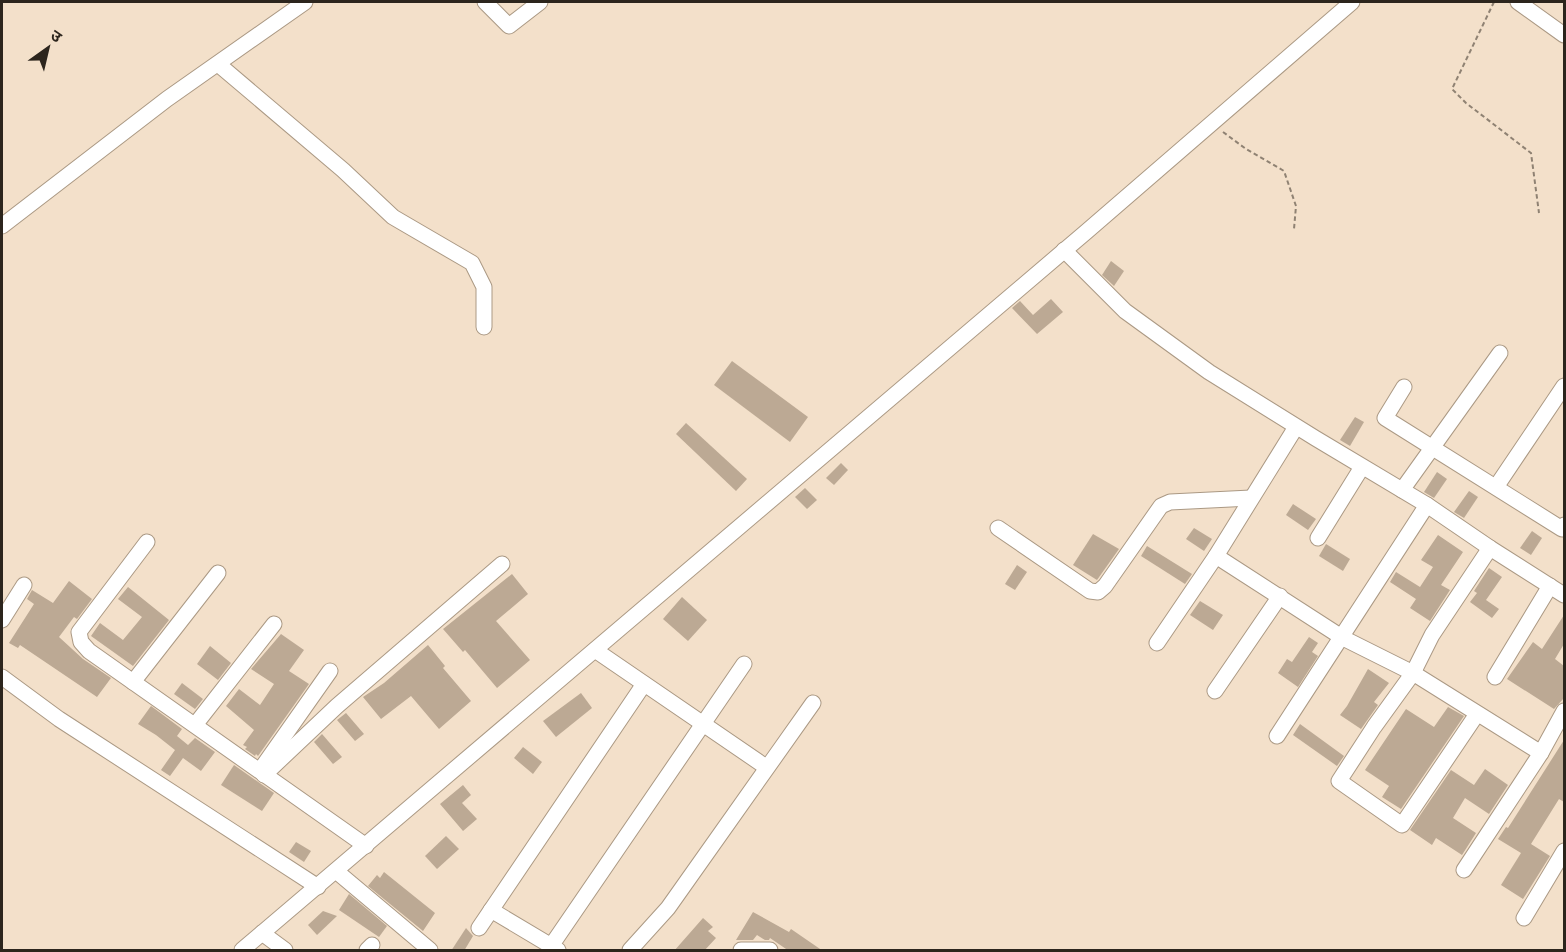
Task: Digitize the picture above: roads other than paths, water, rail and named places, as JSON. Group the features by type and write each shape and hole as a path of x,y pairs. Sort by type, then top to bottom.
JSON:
{"street":[{"path":"2,226 158,106 305,2"},
{"path":"484,2 509,26 540,2"},
{"path":"255,944 336,871 1352,2"},
{"path":"1518,2 1564,35"},
{"path":"218,64 343,170 393,217 472,263 484,287 484,327"},
{"path":"1064,250 1125,312 1209,372 1427,505 1564,595"},
{"path":"1402,490 1500,353"},
{"path":"1404,387 1385,418 1562,529 1564,525"},
{"path":"1496,487 1564,387"},
{"path":"1157,643 1216,556 1296,427"},
{"path":"1318,538 1362,467"},
{"path":"998,528 1090,591 1098,592 1105,586 1161,506 1170,502 1251,498"},
{"path":"1277,736 1427,505"},
{"path":"147,542 79,632 81,642 89,651 366,846"},
{"path":"1477,714 1402,825 1339,781 1413,673 1432,635 1490,548"},
{"path":"1216,556 1342,638 1413,673 1541,753"},
{"path":"262,773 502,564"},
{"path":"133,682 218,573"},
{"path":"2,620 24,585"},
{"path":"1494,677 1550,586"},
{"path":"1215,691 1280,596"},
{"path":"195,725 274,624"},
{"path":"595,650 766,767"},
{"path":"491,910 554,948 744,664"},
{"path":"262,773 330,671"},
{"path":"2,677 59,719 318,887"},
{"path":"479,928 644,684"},
{"path":"630,951 668,908 813,703"},
{"path":"1464,870 1541,753 1564,711"},
{"path":"1524,918 1564,851"},
{"path":"336,871 430,951"},
{"path":"255,944 285,951"},
{"path":"741,951 770,951"}]}
